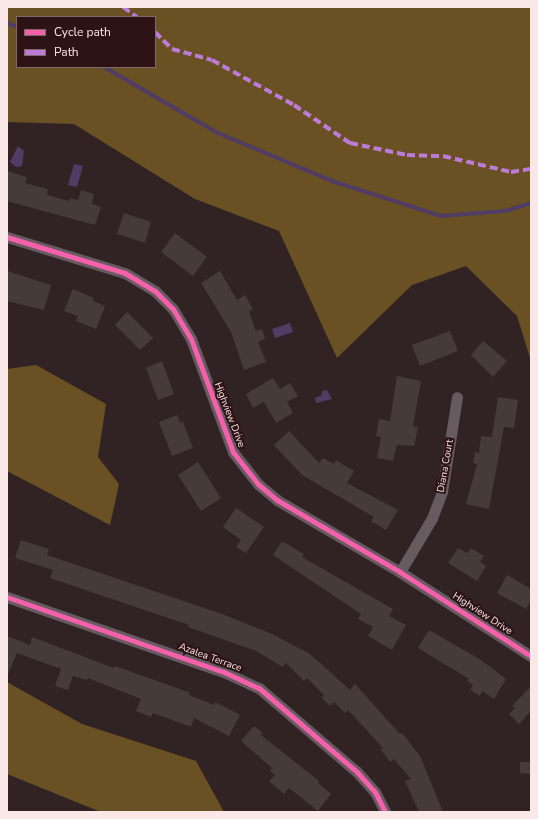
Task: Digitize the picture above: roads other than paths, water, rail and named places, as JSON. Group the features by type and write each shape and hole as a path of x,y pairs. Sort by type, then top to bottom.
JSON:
{"street":[{"name":"Highview Drive","path":"7,237 125,273 155,291 173,309 191,339 225,434 240,464 249,474 277,500 400,572 531,656"},
{"name":"Diana Court","path":"400,572 432,518 442,492 457,397"},
{"name":"Azalea Terrace","path":"7,597 224,672 259,688 357,772 376,792 385,812"}],"waterway":[{"path":"7,23 16,27"},
{"path":"106,68 218,133 332,181 441,216 505,211 531,203"}]}
